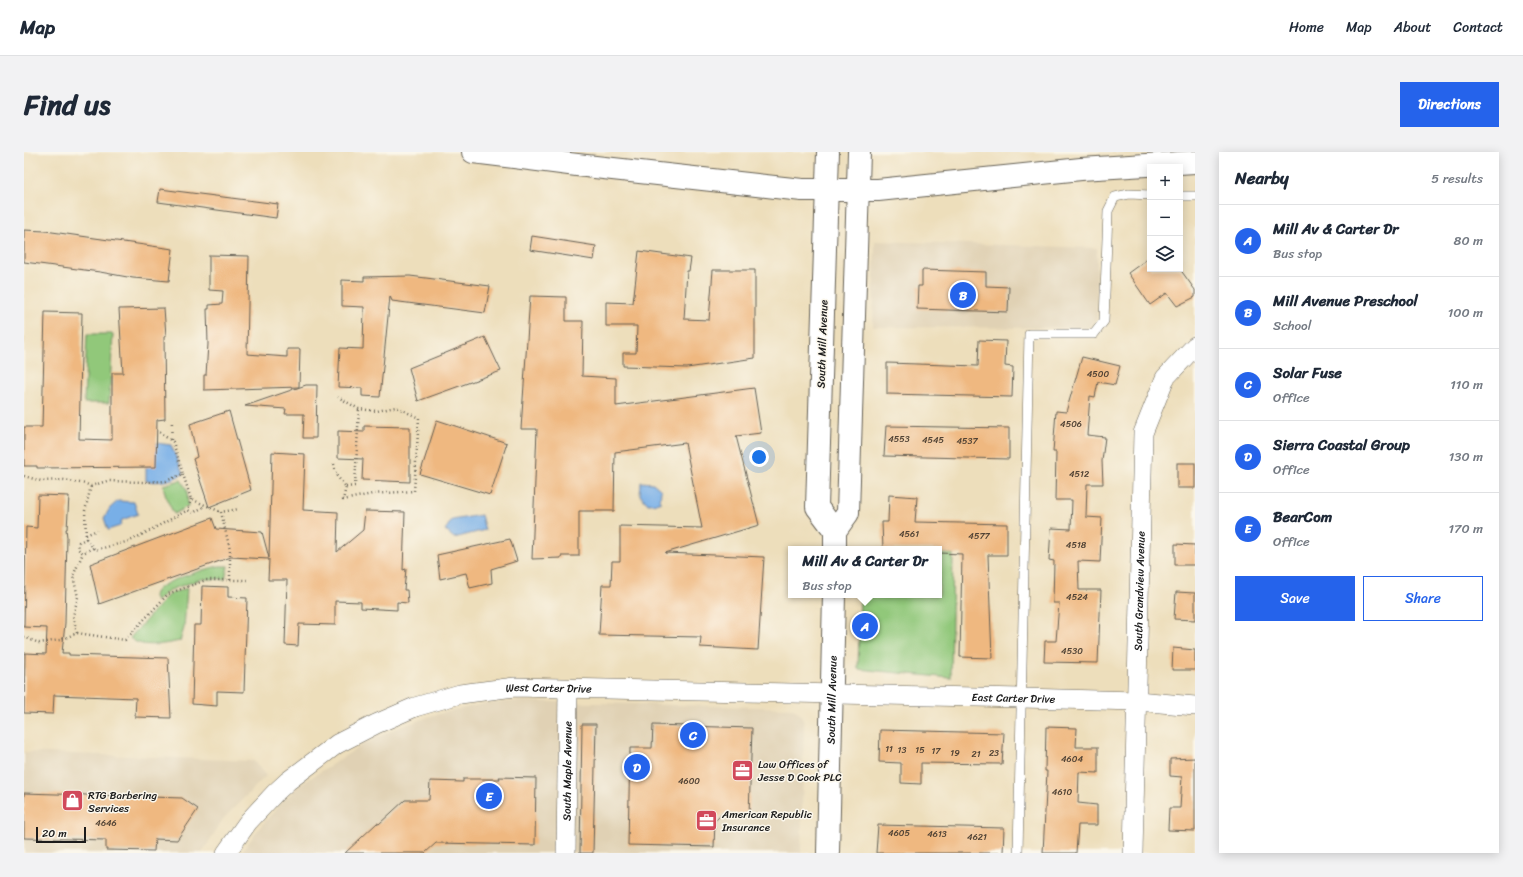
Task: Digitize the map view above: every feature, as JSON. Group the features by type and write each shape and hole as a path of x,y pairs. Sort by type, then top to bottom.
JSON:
{"main road":[{"path":"473,152 794,189 858,191 1081,169 1195,162"},
{"name":"South Mill Avenue","path":"828,152 817,507 835,540"},
{"name":"South Mill Avenue","path":"835,540 848,513 859,152"},
{"name":"South Mill Avenue","path":"828,853 834,598"}],"street":[{"name":"South Grandview Avenue","path":"1133,853 1143,433 1165,378 1195,346"},
{"name":"West Carter Drive","path":"226,853 248,822 288,781 337,744 376,724 415,707 460,694 514,688 832,694"},
{"name":"South Maple Avenue","path":"566,853 568,689"},
{"name":"East Carter Drive","path":"832,694 1022,698 1137,702 1195,706"}],"lane":[{"path":"1018,853 1029,334 1094,334 1104,321 1108,212 1115,197 1129,194 1147,195"},
{"path":"1183,196 1195,196"}],"path":[{"path":"338,396 359,409 377,411 396,407 419,418 414,490 372,494 343,500 346,487"},
{"path":"346,487 355,486 359,409"},
{"path":"77,633 72,616 78,597 73,576 83,553 93,548 95,550 130,541 188,510 191,499 171,441 172,422"},
{"path":"159,432 171,441"},
{"path":"334,464 336,475 346,487"},
{"path":"24,476 41,481 64,480 91,486 107,482 166,481 183,474"},
{"path":"91,486 85,511 86,537 93,548"},
{"path":"191,499 221,512 240,509"},
{"path":"188,510 193,513 206,506"},
{"path":"221,512 230,550 230,580"},
{"path":"83,553 78,549 79,542 97,530"},
{"path":"24,637 39,643 60,640 77,633 125,640 168,594 206,580 247,580"}],"shaded area":[{"path":"875,241 1097,248 1097,319 1087,328 873,327"},
{"path":"515,701 793,708 801,715 804,723 801,853 241,853 261,826 283,801 300,785 362,745 395,729 434,715 483,704"},
{"path":"24,752 254,761 266,776 223,819 202,853 24,853"}],"green space":[{"path":"87,334 113,334 109,403 84,403"},
{"path":"181,480 187,490 188,506 174,514 166,498 163,485"},
{"path":"942,554 953,554 951,678 858,669 860,598 942,598"},
{"path":"219,566 228,566 225,579 202,579 178,587 168,591 156,602 154,597 155,593 165,584 184,576"},
{"path":"187,588 184,628 180,641 147,645 141,644 130,638 169,594"}],"water":[{"path":"156,443 171,445 183,474 165,481 146,481 146,467"},
{"path":"641,482 653,483 661,490 660,503 648,504 640,495"},
{"path":"118,501 134,502 138,514 122,520 120,526 108,530 104,518 110,508"},
{"path":"481,515 485,530 454,538 445,530 452,520"}],"building":[{"path":"160,189 278,204 276,218 158,202"},
{"path":"24,230 45,231 173,249 169,281 133,278 24,262"},
{"path":"532,236 596,246 594,260 530,250"},
{"path":"639,251 691,258 689,271 687,271 684,319 709,320 713,270 755,270 755,358 687,368 623,366 623,353 636,353 637,326 606,326 606,302 633,303"},
{"path":"209,255 249,256 247,354 287,357 287,349 300,349 299,387 204,390 204,375 206,375 208,344 207,309 209,309 209,305 222,304 223,291 209,290"},
{"path":"1147,259 1147,272 1182,272 1195,290 1195,297 1177,306 1167,293 1150,305 1128,273"},
{"path":"922,270 986,272 986,286 1009,287 1008,312 917,309 918,286 922,286"},
{"path":"410,276 490,286 485,313 392,301 390,296 380,397 362,396 362,388 338,387 340,348 363,349 364,307 342,306 342,280 364,281 364,277"},
{"path":"530,296 566,297 566,321 583,321 582,376 616,378 616,406 754,388 761,433 736,436 759,525 665,553 764,557 758,650 700,647 701,637 599,635 602,585 611,585 612,561 620,561 620,526 702,528 685,443 615,452 614,511 579,511 579,556 532,559 537,429 521,429"},
{"path":"164,308 166,336 164,337 165,419 157,420 156,467 37,468 37,466 24,466 24,427 42,427 45,312 82,313 79,439 112,440 112,373 123,373 119,309"},
{"path":"485,337 501,371 418,401 409,368"},
{"path":"979,340 1006,341 1005,366 1013,367 1012,397 887,394 887,363 978,366"},
{"path":"1082,357 1120,366 1115,385 1098,382 1095,397 1090,396 1087,435 1105,437 1102,461 1103,484 1087,484 1086,517 1102,518 1100,562 1078,561 1079,590 1101,590 1098,663 1044,662 1045,641 1056,641 1059,603 1053,603 1054,561 1049,560 1051,528 1071,529 1072,500 1055,500 1056,452 1053,452 1056,411 1066,412"},
{"path":"306,385 317,385 316,438 303,438 304,414 285,414 286,409 245,406"},
{"path":"229,411 251,490 209,507 193,459 197,457 190,424"},
{"path":"437,420 507,443 490,495 420,474"},
{"path":"364,426 410,427 410,482 362,480 363,459 338,458 338,431 364,432"},
{"path":"886,426 1009,428 1009,459 884,456"},
{"path":"272,452 305,454 303,510 338,512 337,552 363,530 365,511 405,512 403,570 406,569 404,590 407,590 408,603 397,602 397,610 361,608 361,602 335,601 335,625 299,624 298,646 285,645 287,580 268,580 269,559 231,557 99,604 90,564 212,518 216,529 262,532 269,558"},
{"path":"1177,463 1195,463 1195,488 1177,488"},
{"path":"38,495 69,496 66,529 65,623 62,653 69,653 69,655 168,658 171,718 135,717 136,698 54,695 53,714 24,713 25,653 46,654 47,628 24,627 26,527 37,528"},
{"path":"889,495 917,497 915,522 1007,524 1007,555 988,555 992,658 960,657 962,554 942,553 942,546 883,546 882,522 888,522"},
{"path":"510,539 517,561 491,569 492,583 470,588 466,573 440,579 437,555"},
{"path":"1175,544 1195,545 1195,565 1175,565"},
{"path":"202,586 228,587 228,597 247,598 244,692 217,691 217,706 192,704 194,625 201,625"},
{"path":"1176,592 1195,593 1195,620 1174,619"},
{"path":"1173,648 1195,650 1195,670 1172,670"},
{"path":"582,724 596,724 593,853 580,853"},
{"path":"653,725 752,728 749,814 723,813 715,821 714,847 628,845 630,748 652,748"},
{"path":"1046,727 1077,728 1076,747 1098,747 1098,773 1079,772 1078,803 1097,805 1097,825 1078,825 1076,853 1043,853 1047,771 1045,771"},
{"path":"880,730 1004,733 1002,764 921,763 921,784 901,783 901,763 879,762"},
{"path":"1195,758 1195,831 1168,830 1169,808 1180,808 1182,777 1170,776 1170,759"},
{"path":"499,777 536,778 535,845 436,843 425,853 345,853 377,823 379,824 405,800 429,800 430,781 463,782 463,779 500,779"},
{"path":"24,793 182,798 198,809 177,840 155,839 154,851 106,850 106,840 24,838"},
{"path":"878,825 1004,828 1003,853 876,853"}],"place":[{"name":"Mill Avenue Preschool","path":"963,295"},
{"name":"Mill Av & Carter Dr","path":"865,626"},
{"name":"Solar Fuse","path":"693,735"},
{"name":"Sierra Coastal Group","path":"637,767"},
{"name":"Law Offices of Jesse D Cook PLC","path":"742,770"},
{"name":"BearCom","path":"489,796"},
{"name":"RTG Barbering Services","path":"73,801"},
{"name":"American Republic Insurance","path":"707,820"}]}
